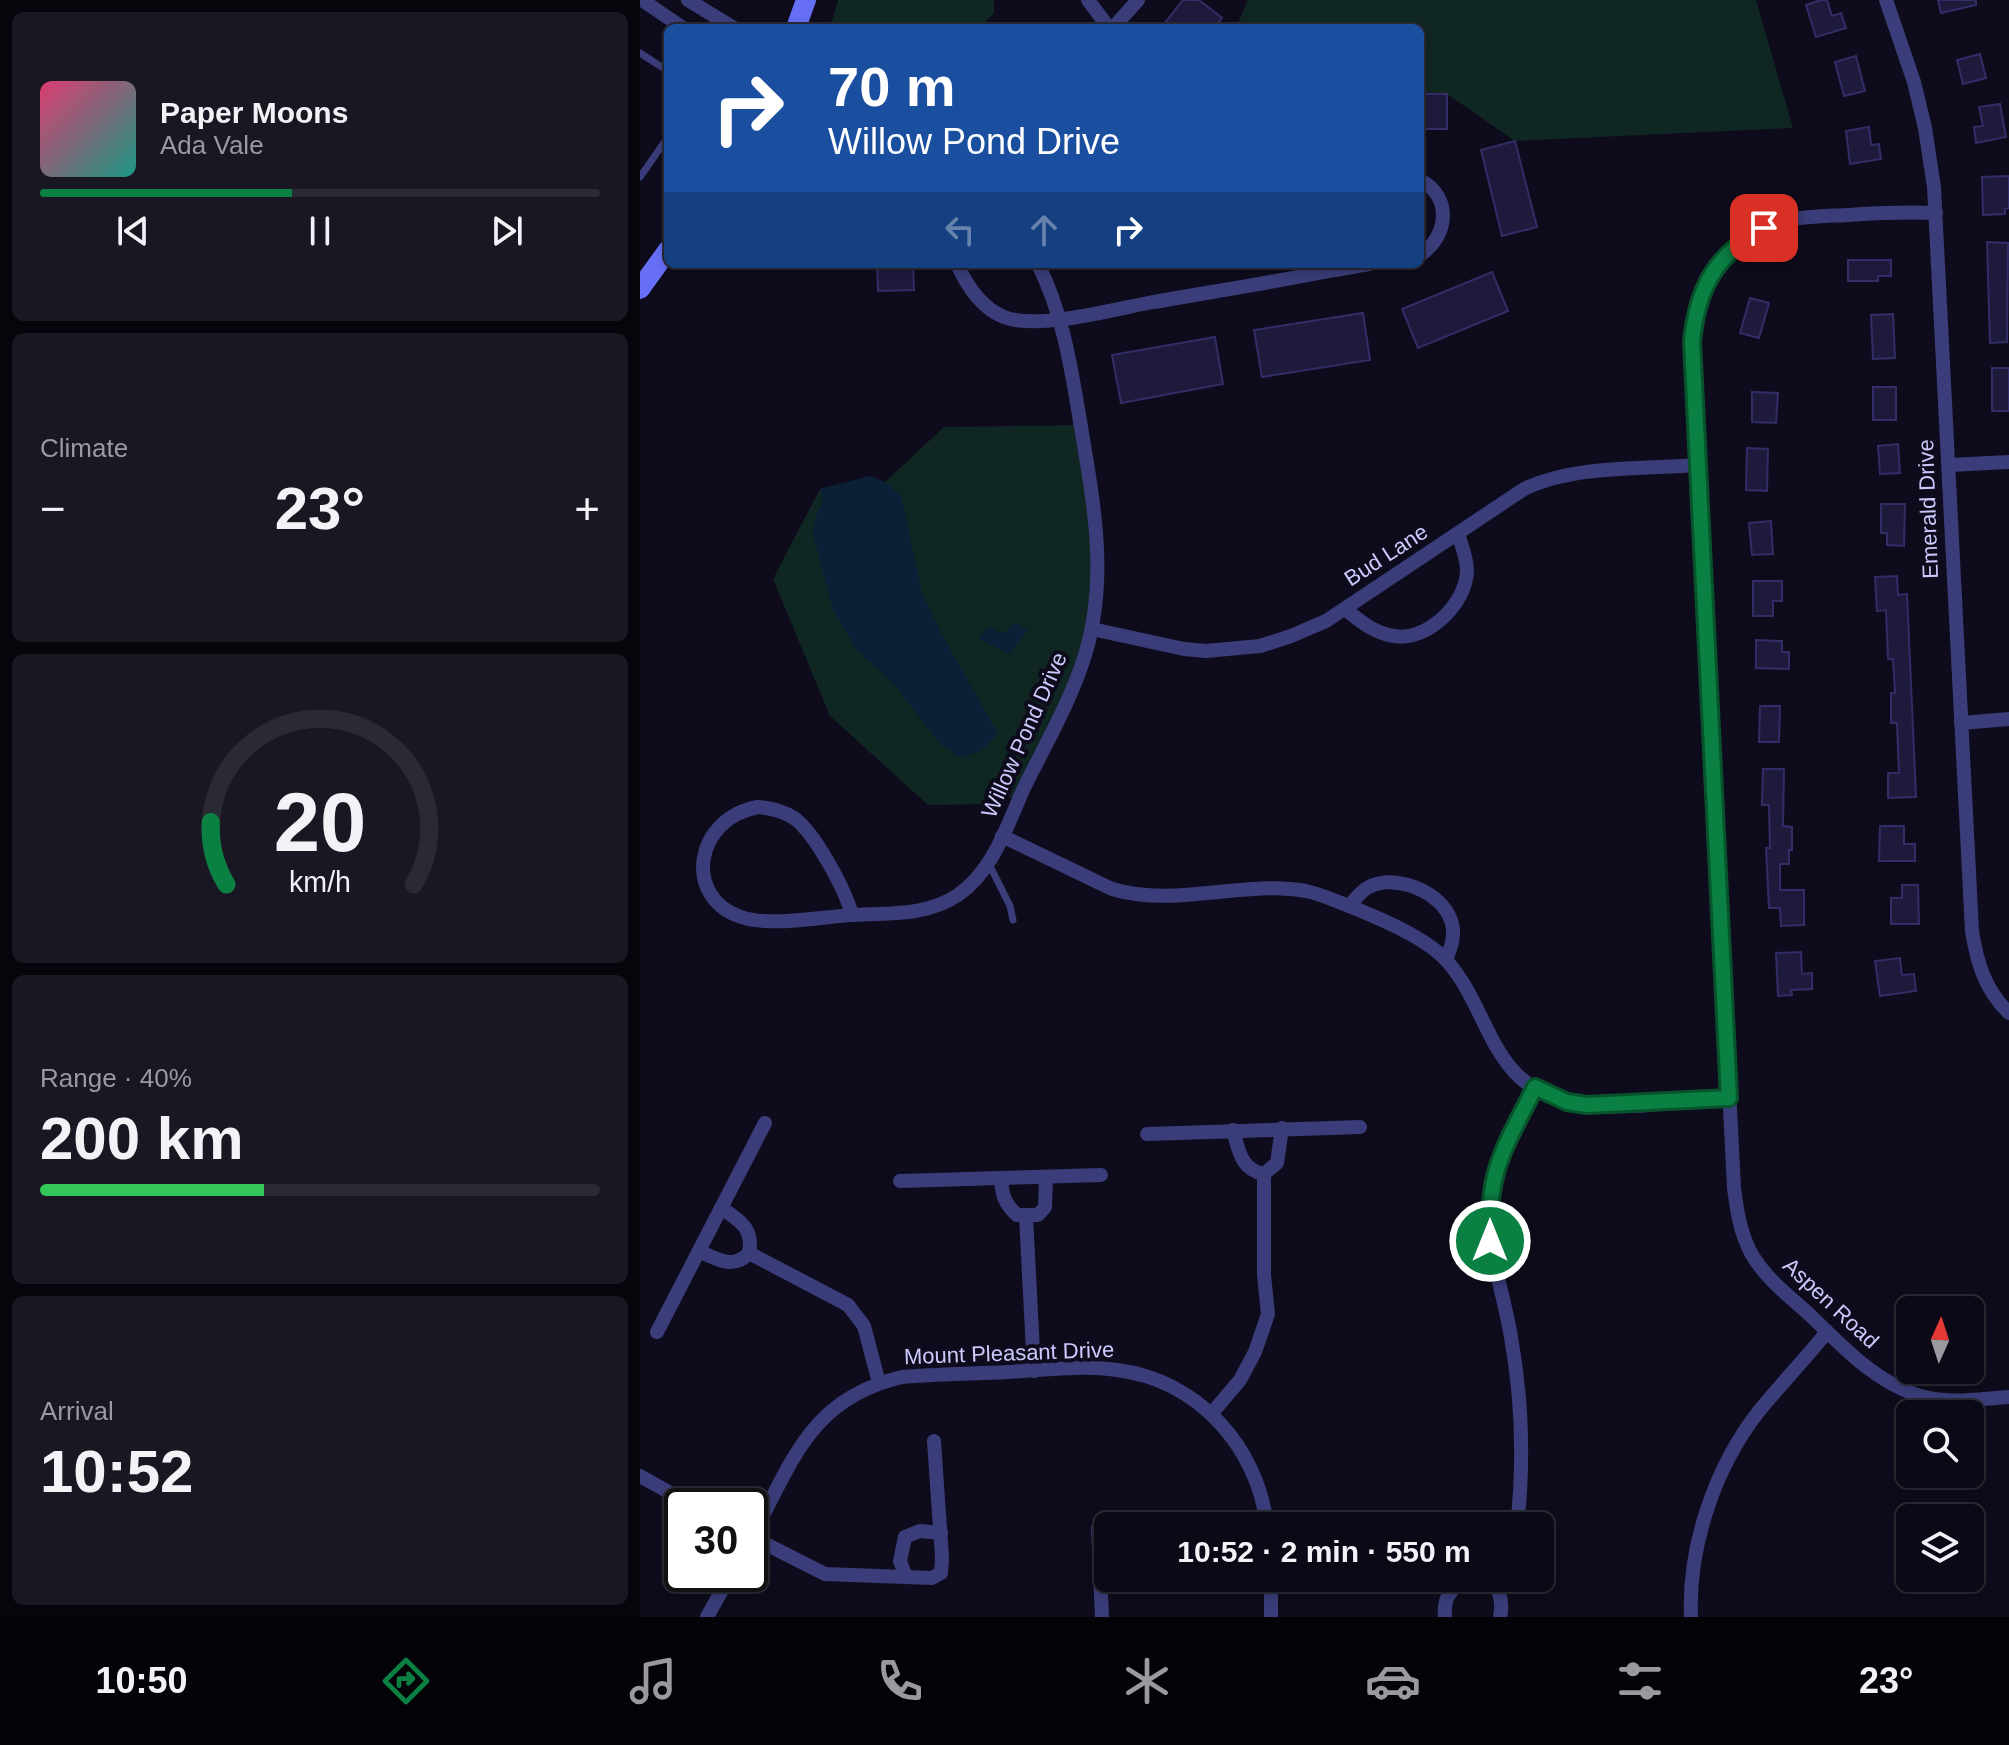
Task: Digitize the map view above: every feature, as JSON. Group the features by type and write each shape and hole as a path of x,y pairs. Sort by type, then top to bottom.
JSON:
{"main road":[{"path":"797,24 806,0"},
{"path":"640,289 664,256"}],"street":[{"path":"642,0 677,24"},
{"path":"688,0 727,24"},
{"path":"1088,0 1108,24"},
{"path":"1115,24 1138,0"},
{"name":"Emerald Drive","path":"1886,0 1914,82 1925,128 1936,213 1972,931 1981,973 2009,1013"},
{"path":"1424,184 1437,196 1443,221 1436,242 1424,252"},
{"name":"Aspen Road","path":"1936,213 1785,220 1745,238 1728,253 1705,284 1694,319 1692,342 1734,1188 1742,1234 1756,1261 1855,1359 1880,1377 1918,1395 1955,1401 2009,1397"},
{"path":"959,268 973,293 992,311 1022,322 1060,318 1330,268"},
{"name":"Willow Pond Drive","path":"1040,268 1060,318 1096,517 1099,568 1092,629 1085,657 1002,836 1112,889 1130,894 1154,897 1282,889 1318,894 1349,906 1410,936 1446,960 1464,985 1495,1048 1507,1064 1535,1087 1567,1102 1587,1105 1729,1098"},
{"path":"1949,465 2009,462"},
{"name":"Bud Lane","path":"1092,629 1184,649 1233,650 1260,646 1326,621 1524,489 1543,480 1575,474 1698,465"},
{"path":"1345,609 1365,626 1383,634 1408,636 1425,630 1452,607 1462,591 1467,568 1458,534"},
{"path":"1961,723 2009,719"},
{"path":"852,915 845,891 804,827 783,812 767,808 748,809 725,819 710,839 703,865 708,886 715,898 733,914 760,921 916,911 936,906 959,894 975,880 1002,836"},
{"path":"1349,906 1368,887 1381,883 1402,883 1417,888 1441,906 1451,923 1454,935 1446,960"},
{"path":"1518,1512 1521,1455 1519,1398 1512,1339 1490,1241 1488,1209 1498,1158 1535,1087"},
{"path":"657,1332 765,1123"},
{"path":"1147,1134 1360,1127"},
{"path":"1212,1413 1240,1380 1255,1352 1268,1314 1264,1275 1264,1174 1277,1163 1282,1128"},
{"path":"1233,1130 1241,1160 1250,1169 1264,1174"},
{"path":"900,1181 1101,1175"},
{"path":"1001,1178 1007,1205 1017,1215 1026,1216 1038,1215 1045,1207 1046,1177"},
{"path":"699,1251 726,1262 738,1262 749,1253 748,1228 721,1208"},
{"path":"1026,1216 1034,1371"},
{"path":"749,1253 848,1305 864,1326 879,1383"},
{"path":"1691,1617 1691,1586 1699,1543 1723,1472 1758,1412 1827,1332"},
{"name":"Mount Pleasant Drive","path":"768,1507 808,1435 836,1406 855,1393 879,1383 920,1376 1087,1368 1132,1372 1175,1388 1212,1413 1235,1441 1255,1475 1264,1512"},
{"path":"768,1546 825,1574 932,1578 941,1573 934,1441"},
{"path":"640,1476 664,1489"},
{"path":"906,1577 900,1561 905,1537 920,1531 941,1533"},
{"path":"707,1617 721,1592"},
{"path":"1101,1592 1102,1617"},
{"path":"1271,1592 1271,1617"},
{"path":"1445,1617 1450,1592"},
{"path":"1499,1592 1500,1617"}],"lane":[{"path":"640,53 664,68"},
{"path":"640,177 664,143"},
{"path":"988,862 1010,906 1013,920"}],"green space":[{"path":"838,0 994,0 994,13 984,24 831,24"},
{"path":"1248,0 1756,0 1793,128 1515,141 1447,94 1424,94 1424,24 1238,24"},
{"path":"1081,425 1096,517 1092,629 1022,793 994,804 928,805 830,716 773,579 820,489 870,476 885,482 944,427"}],"water":[{"path":"870,476 885,482 901,495 922,593 997,732 990,743 978,752 960,757 940,744 894,684 856,649 833,610 813,534 816,515 823,503 820,489"},
{"path":"1015,622 1028,630 1009,654 979,639 989,626 1000,633 1007,632"}],"building":[{"path":"1183,0 1199,0 1222,18 1217,24 1164,24"},
{"path":"1827,0 1832,16 1841,13 1846,28 1816,37 1806,5"},
{"path":"1938,0 1976,0 1976,5 1941,13"},
{"path":"1980,54 1986,78 1963,84 1957,60"},
{"path":"1856,56 1865,91 1844,96 1835,62"},
{"path":"1424,94 1447,94 1447,129 1424,129"},
{"path":"2000,104 2006,137 1976,143 1974,127 1983,126 1979,107"},
{"path":"1869,127 1871,145 1879,144 1881,159 1850,164 1846,131"},
{"path":"1515,141 1537,227 1502,236 1481,150"},
{"path":"2009,176 2009,208 2005,209 2005,214 1983,215 1982,177"},
{"path":"1987,242 2008,243 2007,342 1990,343"},
{"path":"1848,260 1891,260 1891,276 1878,276 1878,281 1848,281"},
{"path":"877,268 913,268 914,290 878,291"},
{"path":"1492,272 1508,311 1418,348 1402,309"},
{"path":"1750,298 1769,303 1759,338 1740,333"},
{"path":"1363,313 1370,360 1262,377 1254,330"},
{"path":"1893,314 1895,358 1873,359 1871,315"},
{"path":"1215,337 1223,384 1121,403 1112,355"},
{"path":"1992,368 2009,368 2009,411 1992,411"},
{"path":"1873,387 1896,387 1896,420 1873,420"},
{"path":"1752,392 1778,393 1776,423 1752,422"},
{"path":"1898,444 1900,473 1880,474 1878,446"},
{"path":"1747,448 1768,449 1767,491 1746,490"},
{"path":"1881,504 1905,504 1904,546 1887,545 1887,533 1881,533"},
{"path":"1771,521 1773,554 1752,555 1749,523"},
{"path":"1897,576 1898,595 1907,594 1916,797 1888,798 1888,773 1899,773 1897,723 1891,723 1891,693 1895,693 1893,659 1888,659 1886,610 1877,611 1875,577"},
{"path":"1753,581 1782,581 1782,601 1773,601 1773,616 1753,616"},
{"path":"1756,640 1782,641 1782,652 1789,652 1789,669 1756,668"},
{"path":"1760,706 1780,706 1779,742 1759,742"},
{"path":"1763,769 1784,769 1783,826 1792,827 1792,850 1789,850 1789,864 1780,864 1780,890 1804,890 1804,925 1781,926 1780,908 1769,908 1766,848 1770,848 1769,805 1762,805"},
{"path":"1880,826 1904,826 1904,844 1915,844 1915,861 1879,861"},
{"path":"1902,885 1918,885 1919,924 1891,924 1891,898 1902,898"},
{"path":"1801,952 1802,974 1812,973 1812,989 1791,990 1792,995 1778,996 1776,953"},
{"path":"1900,958 1902,975 1914,974 1916,991 1880,996 1875,961"}],"route":[{"path":"1490,1241 1488,1209 1498,1158 1535,1087 1557,1099 1587,1105 1729,1098 1692,342 1694,319 1705,284 1728,253 1745,238 1764,228"}]}
